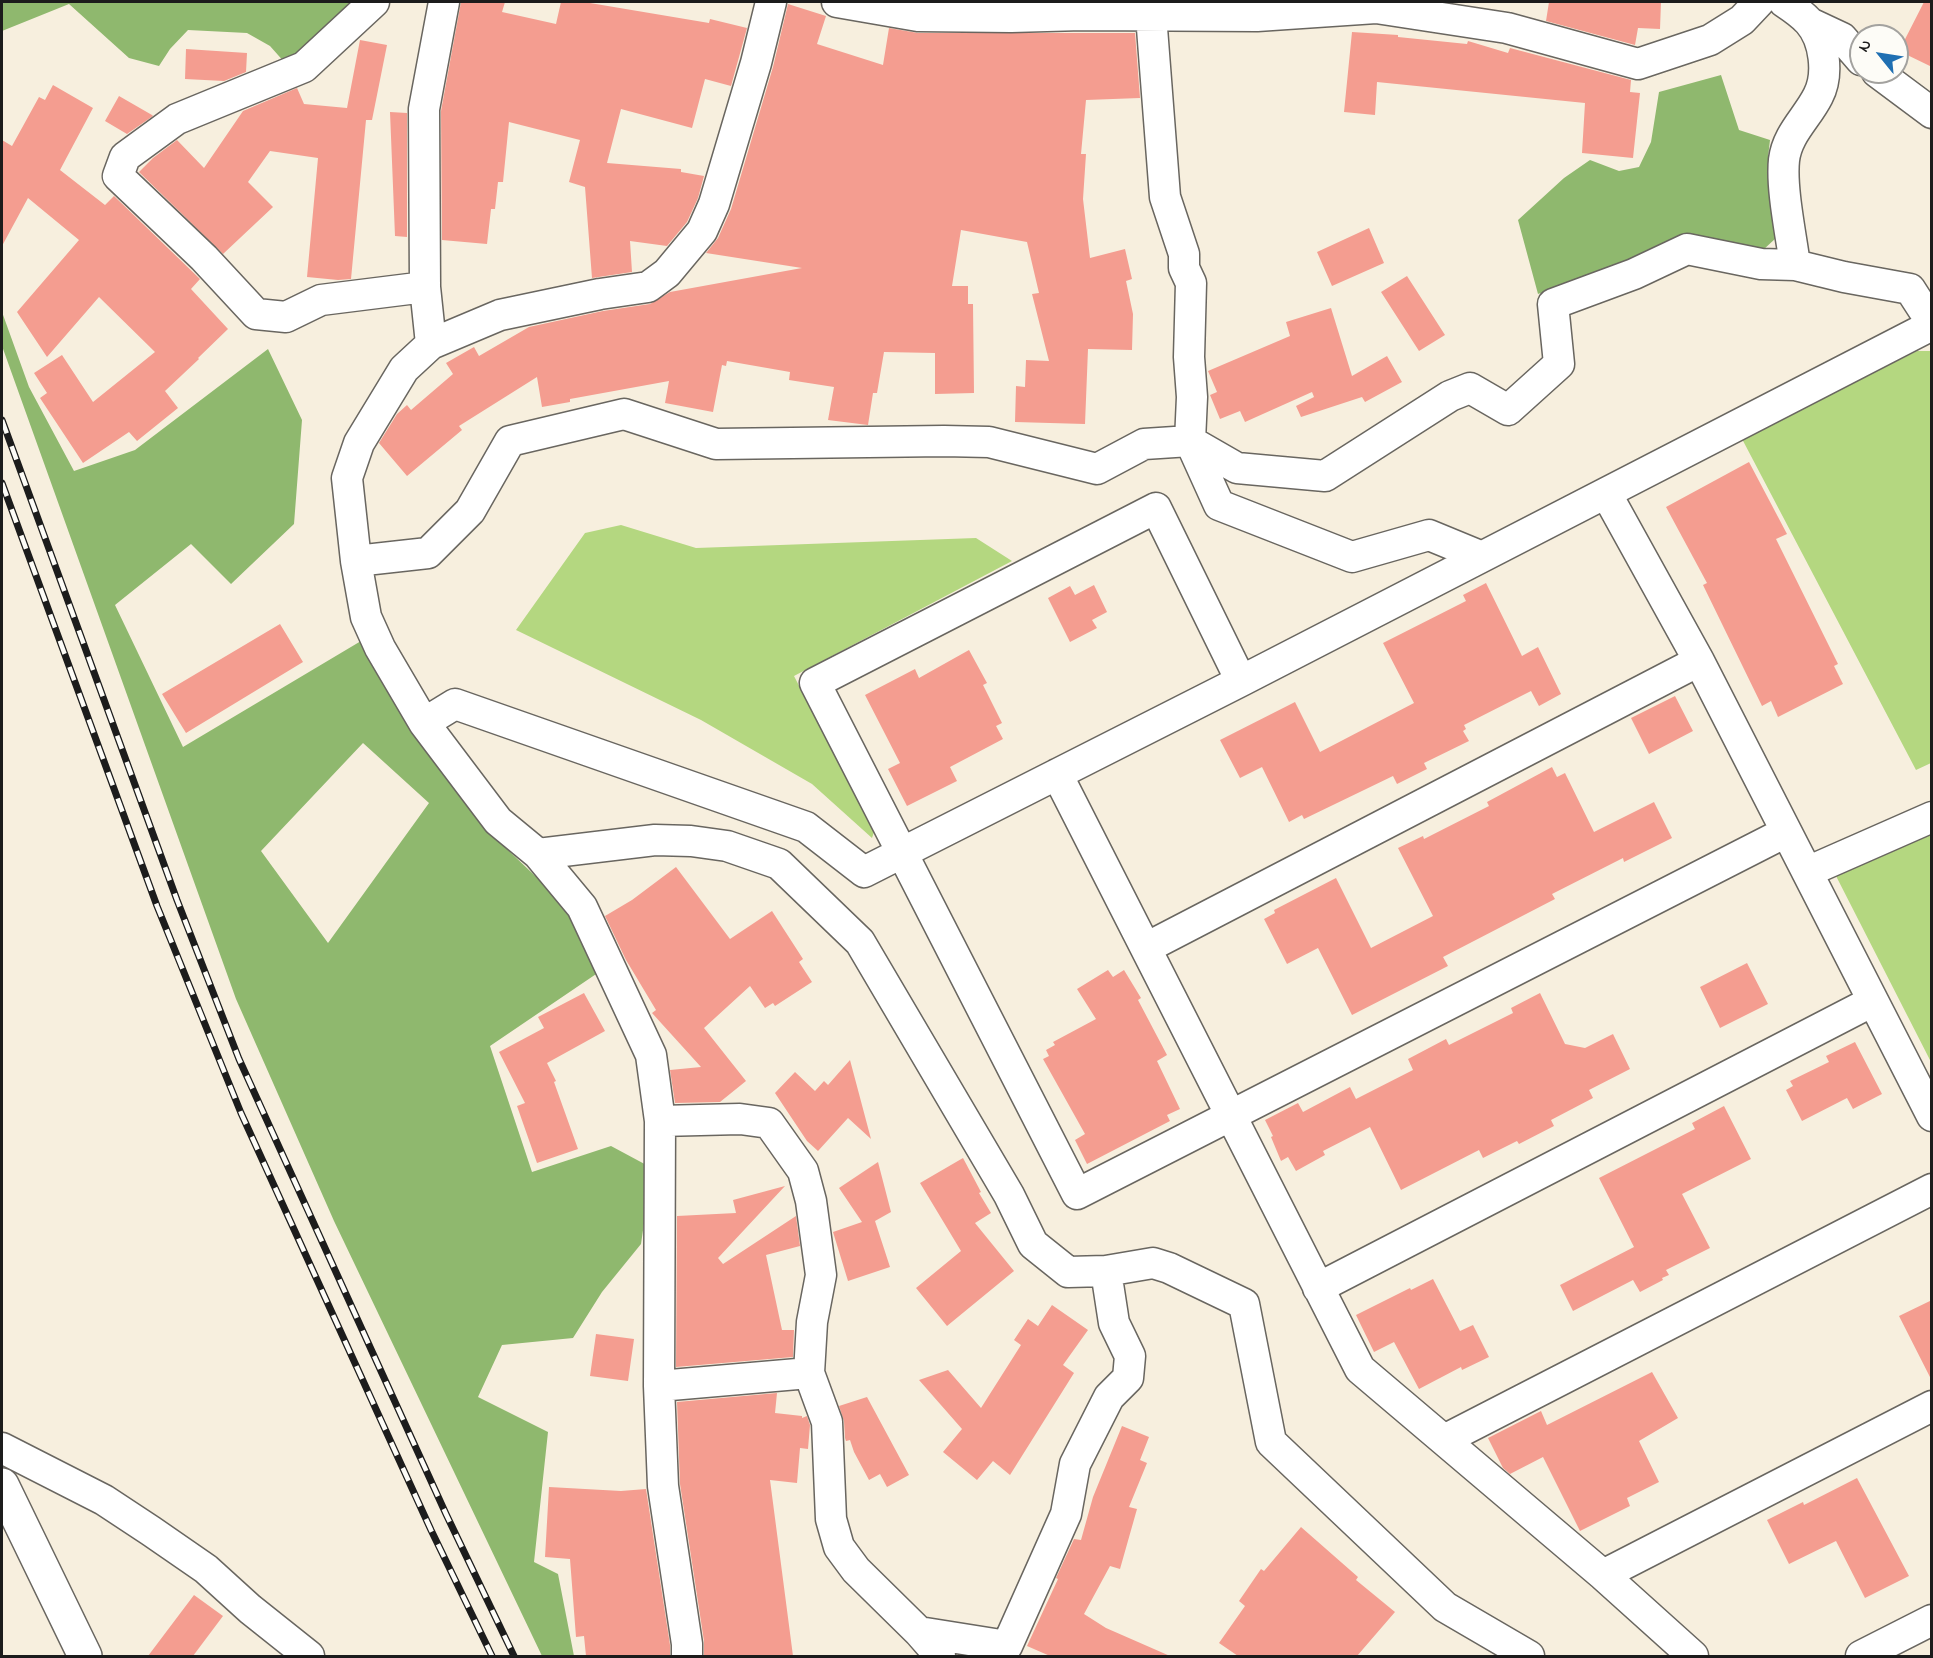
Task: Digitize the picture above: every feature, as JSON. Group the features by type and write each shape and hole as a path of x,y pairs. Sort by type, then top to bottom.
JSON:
{"highway":[{"path":"2,1485 85,1656"}],"street":[{"path":"374,2 304,67 177,119 125,157 118,176 204,258 256,314 286,317 321,300 425,287"},
{"path":"431,344 425,287 424,109 444,2"},
{"path":"687,1656 663,1486 659,1386 660,1120 651,1054 582,907 538,854 498,821 424,723 380,648 366,617 356,561 347,478 359,443 404,369 431,344 500,315 600,294 648,287 667,273 702,231 714,204 756,63 771,2"},
{"path":"837,2 918,16 1257,16 1379,5 1507,28 1638,64 1710,40 1742,20 1759,2"},
{"path":"1784,2 1810,23 1842,38 1849,46"},
{"path":"1151,15 1165,197 1184,254 1184,268 1191,283 1190,441 1219,505 1352,557 1429,535 1480,556"},
{"path":"1795,265 1784,159 1795,129 1820,94 1824,76 1824,58 1819,39 1810,23"},
{"path":"1893,84 1932,113"},
{"path":"356,561 428,554 470,511 510,441 624,414 716,444 989,442 1097,468 1144,444 1190,441 1237,468 1325,476 1450,396 1470,388 1508,410 1559,364 1553,304 1634,273 1687,249 1761,264 1795,265 1844,277 1910,288 1932,324 1241,681 864,872 806,827 455,704 424,723"},
{"path":"1606,493 1699,662 1932,1116"},
{"path":"1241,681 1156,508 815,683 1077,1194 1786,832"},
{"path":"1146,948 1699,662"},
{"path":"1057,774 1360,1369 1603,1575 1693,1656"},
{"path":"1807,872 1932,817"},
{"path":"538,854 655,840 691,841 727,846 778,864 860,942 1009,1195 1033,1244 1068,1272 1106,1271 1153,1263 1169,1268 1244,1304 1271,1442 1445,1607 1529,1656"},
{"path":"1318,1288 1873,1001"},
{"path":"660,1120 741,1119 769,1123 803,1171 811,1201 821,1275 812,1322 809,1373 827,1422 831,1519 838,1547 856,1570 940,1656"},
{"path":"1444,1440 1932,1189"},
{"path":"919,1632 1007,1646 1066,1514 1075,1464 1108,1397 1128,1378 1130,1356 1114,1323 1106,1271"},
{"path":"659,1386 809,1373"},
{"path":"1603,1575 1932,1406"},
{"path":"2,1448 104,1500 151,1531 206,1569 250,1609 309,1656"},
{"path":"1861,1656 1932,1620"}],"green space":[{"path":"2,2 360,2 286,64 270,46 247,33 188,30 170,49 159,66 129,58 69,4 2,31"},
{"path":"1721,75 1739,130 1770,140 1768,157 1776,238 1763,250 1686,234 1629,260 1538,294 1518,220 1564,178 1590,160 1619,171 1639,167 1651,142 1659,92"},
{"path":"2,312 29,387 74,471 135,450 268,349 302,420 294,524 231,584 191,544 115,605 183,747 361,641 488,831 573,912 605,968 490,1046 532,1172 611,1146 652,1168 641,1244 602,1292 573,1338 502,1345 478,1397 548,1432 534,1562 558,1574 574,1656 542,1656 334,1221 236,999 2,346","holes":["363,743 429,803 328,943 261,851"]},
{"path":"1917,351 1931,351 1931,763 1916,770 1741,437"},
{"path":"621,525 696,548 976,538 1012,561 794,676 874,832 872,838 812,784 701,720 516,630 585,533"},
{"path":"1931,832 1931,1062 1835,874"}],"building":[{"path":"461,2 505,2 502,12 556,24 561,2 584,2 709,23 710,19 747,28 731,86 705,79 692,128 621,109 607,163 681,169 681,172 704,176 698,198 687,222 667,246 630,241 632,272 592,278 585,187 569,182 580,140 509,122 503,182 498,182 495,209 491,209 487,244 442,240 441,111"},
{"path":"1549,2 1661,2 1660,29 1638,28 1635,45 1546,21"},
{"path":"1924,2 1932,2 1932,67 1909,56 1909,31"},
{"path":"788,4 826,16 817,44 883,65 889,28 918,33 1135,33 1140,98 1086,100 1081,154 1086,154 1083,199 1090,258 1125,249 1132,279 1126,281 1133,314 1132,350 1088,349 1085,424 1015,422 1016,386 1025,387 1026,360 1049,361 1032,294 1039,293 1027,242 961,230 952,286 968,286 968,304 973,304 974,393 935,394 935,353 884,352 877,393 873,393 868,425 828,420 834,387 789,380 790,372 727,361 726,366 722,365 713,412 665,403 669,381 570,399 570,402 542,407 537,377 459,426 462,430 407,476 379,443 397,414 407,405 411,410 453,374 446,363 474,347 479,356 529,327 603,311 650,304 670,292 802,268 706,253 718,238 731,209 773,67"},
{"path":"1352,32 1467,44 1468,41 1508,53 1510,48 1631,80 1630,92 1640,93 1633,158 1582,153 1585,103 1377,82 1375,115 1344,112"},
{"path":"360,40 387,45 372,120 366,120 351,279 307,277 318,158 270,151 248,182 273,207 223,254 139,172 177,140 204,168 243,111 297,88 304,104 347,108"},
{"path":"186,49 247,53 246,72 224,81 185,79"},
{"path":"53,85 93,108 60,170 105,205 114,196 200,279 191,289 228,329 165,391 178,408 137,441 129,432 83,463 40,398 47,393 34,373 62,355 93,402 155,352 99,297 47,357 17,312 79,240 28,198 2,246 2,140 12,146 39,97 45,100"},
{"path":"119,96 153,116 127,134 105,121"},
{"path":"390,112 407,113 407,237 395,236"},
{"path":"1369,228 1384,263 1332,286 1317,252"},
{"path":"1407,276 1445,335 1419,351 1381,292"},
{"path":"1331,308 1352,376 1387,356 1402,382 1365,402 1362,397 1301,417 1296,406 1314,397 1312,392 1245,422 1240,411 1220,419 1210,395 1217,392 1208,371 1290,336 1286,322"},
{"path":"1749,462 1787,534 1776,539 1838,664 1834,666 1843,684 1778,717 1771,701 1762,706 1703,585 1707,583 1666,507"},
{"path":"1486,583 1522,656 1538,647 1561,694 1539,706 1531,691 1464,725 1466,729 1463,731 1469,741 1424,763 1427,769 1397,784 1393,776 1304,819 1302,815 1289,822 1262,767 1240,778 1220,740 1295,702 1320,752 1414,703 1383,643 1466,601 1463,595"},
{"path":"1094,585 1107,612 1092,620 1097,628 1070,642 1048,598 1070,586 1075,595"},
{"path":"280,624 303,662 186,733 162,694"},
{"path":"969,650 987,683 983,685 1002,723 996,726 1003,739 950,767 957,781 907,806 888,769 900,763 865,695 915,669 919,678"},
{"path":"1675,696 1693,731 1649,754 1631,718"},
{"path":"1552,767 1557,777 1565,773 1594,832 1654,802 1672,838 1624,862 1623,858 1552,894 1555,899 1443,957 1448,966 1352,1015 1318,948 1287,964 1264,919 1275,913 1274,910 1336,878 1371,948 1433,916 1398,848 1423,836 1424,839 1489,806 1487,802"},
{"path":"676,867 730,939 772,911 803,959 799,962 812,982 775,1006 773,1003 765,1008 750,986 704,1028 746,1081 720,1102 675,1103 670,1070 701,1067 652,1013 656,1010 626,960 605,916 632,900"},
{"path":"1747,963 1768,1004 1720,1028 1700,987"},
{"path":"1108,970 1113,977 1124,970 1141,998 1138,1000 1167,1055 1157,1061 1180,1109 1167,1115 1170,1121 1087,1164 1075,1140 1085,1134 1043,1059 1049,1056 1046,1050 1055,1045 1053,1042 1096,1019 1077,989"},
{"path":"584,993 605,1031 547,1063 556,1081 554,1082 578,1149 537,1163 517,1106 525,1103 499,1052 544,1028 538,1017"},
{"path":"1540,993 1565,1044 1585,1048 1613,1034 1630,1069 1589,1090 1593,1098 1551,1120 1554,1126 1519,1144 1517,1141 1483,1158 1479,1150 1401,1190 1370,1127 1323,1151 1325,1155 1296,1171 1288,1157 1281,1161 1265,1120 1298,1103 1303,1112 1350,1087 1356,1099 1413,1070 1408,1059 1446,1039 1449,1045 1513,1013 1511,1008"},
{"path":"1855,1042 1882,1094 1853,1109 1847,1098 1802,1121 1786,1090 1793,1086 1790,1081 1829,1062 1826,1056"},
{"path":"850,1060 871,1139 848,1118 818,1151 807,1141 775,1093 795,1072 815,1091 824,1081 828,1085"},
{"path":"1724,1106 1751,1159 1682,1194 1710,1248 1666,1270 1669,1275 1640,1292 1633,1280 1573,1311 1560,1285 1634,1247 1599,1178 1695,1129 1692,1123"},
{"path":"963,1158 991,1213 975,1223 1014,1271 947,1326 916,1288 961,1251 920,1183"},
{"path":"878,1162 891,1212 875,1221 890,1267 848,1281 833,1232 862,1222 839,1188"},
{"path":"785,1186 718,1258 723,1264 796,1216 800,1246 766,1255 782,1330 794,1330 793,1357 676,1367 677,1216 736,1213 733,1200"},
{"path":"1433,1279 1460,1331 1473,1325 1489,1357 1462,1370 1461,1367 1419,1389 1394,1342 1374,1352 1356,1315"},
{"path":"1932,1300 1932,1381 1899,1316"},
{"path":"1052,1305 1088,1330 1063,1365 1074,1373 1010,1475 993,1461 977,1480 943,1452 962,1429 919,1380 948,1370 981,1408 1021,1345 1014,1340 1028,1319 1038,1326"},
{"path":"596,1334 634,1339 628,1381 590,1376"},
{"path":"1652,1372 1678,1418 1639,1441 1659,1482 1627,1498 1630,1506 1580,1531 1543,1457 1510,1474 1503,1468 1488,1438 1541,1411 1547,1425"},
{"path":"777,1393 775,1413 802,1416 802,1418 807,1416 810,1425 808,1449 800,1448 797,1483 770,1480 793,1656 704,1656 704,1641 680,1484 677,1402"},
{"path":"867,1397 909,1475 887,1487 880,1474 869,1480 850,1440 846,1441 845,1438 844,1421 839,1406"},
{"path":"1122,1426 1149,1437 1140,1460 1147,1463 1129,1507 1137,1509 1120,1569 1110,1566 1084,1614 1106,1628 1170,1656 1050,1656 1027,1646 1074,1539 1081,1540 1093,1497"},
{"path":"1857,1478 1909,1576 1865,1598 1836,1541 1789,1564 1767,1520 1803,1502 1804,1505"},
{"path":"549,1487 621,1491 646,1489 670,1656 586,1656 584,1636 576,1637 570,1559 545,1557"},
{"path":"1301,1527 1358,1577 1356,1580 1395,1612 1357,1656 1238,1656 1219,1643 1245,1606 1239,1601 1261,1569 1264,1571"},
{"path":"194,1595 223,1616 193,1656 148,1656"}],"railway":[{"path":"2,420 177,900 239,1059 446,1514 514,1656"},
{"path":"2,483 157,906 241,1113 431,1530 492,1656"}]}
